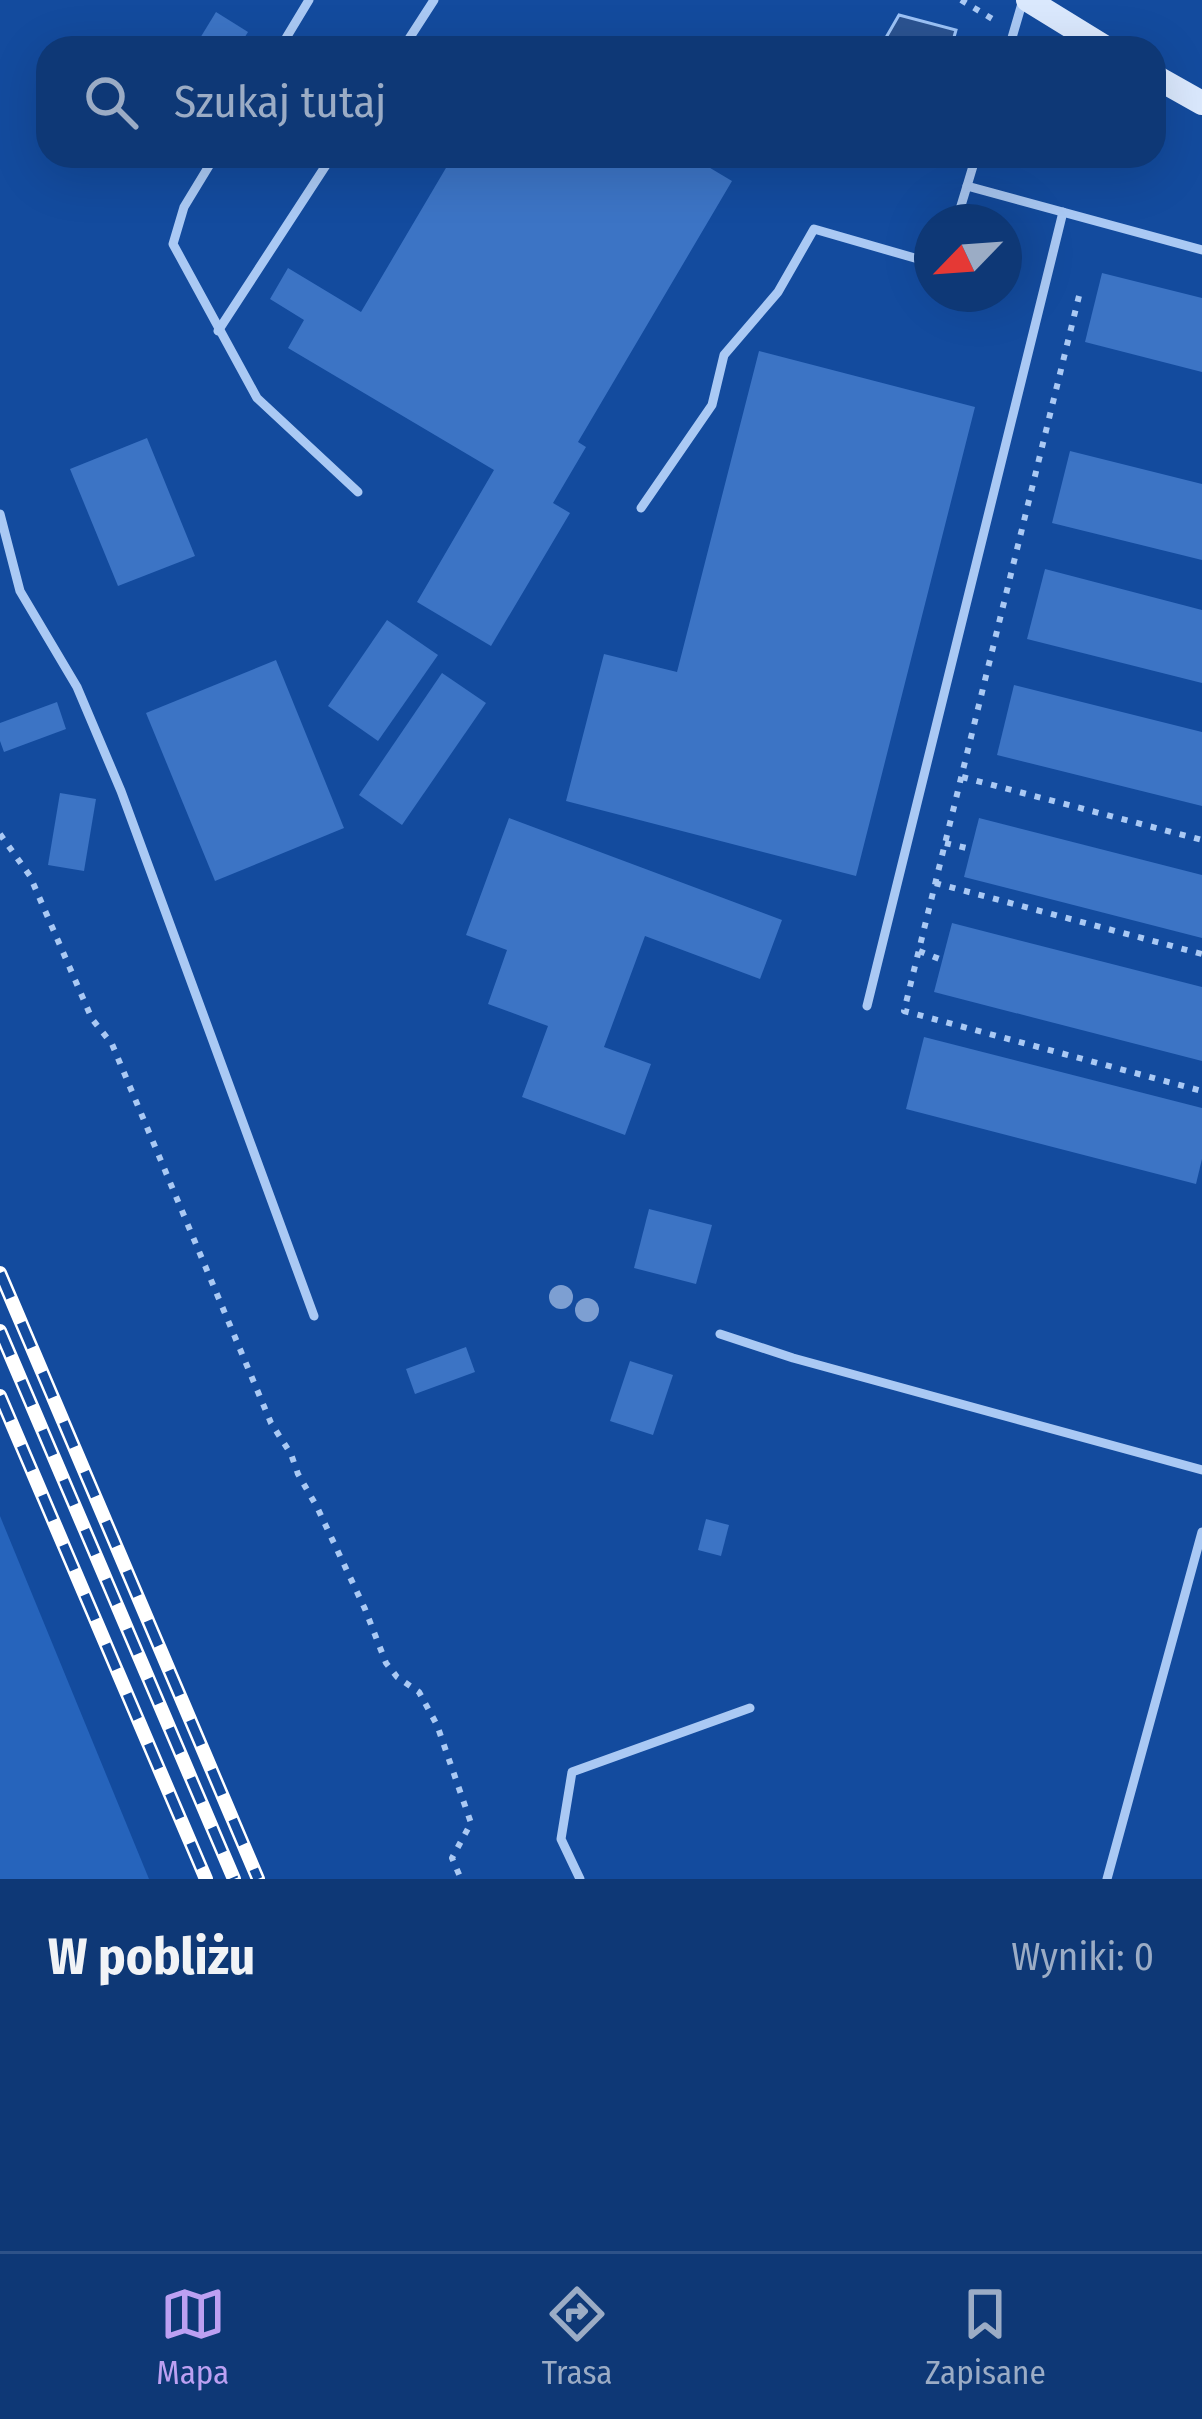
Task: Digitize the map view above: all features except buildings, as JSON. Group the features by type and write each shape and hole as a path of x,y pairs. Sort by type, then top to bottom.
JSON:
{"street":[{"path":"1035,2 1087,36"},
{"path":"1166,83 1202,103"}],"lane":[{"path":"287,36 309,0"},
{"path":"411,36 434,0"},
{"path":"1016,36 1035,2"},
{"path":"208,168 184,207 173,244 257,398 358,492"},
{"path":"218,331 324,168"},
{"path":"962,204 972,168"},
{"path":"967,186 1202,250"},
{"path":"867,1006 1063,212"},
{"path":"641,508 712,405 724,355 778,292 814,229 914,258"},
{"path":"0,514 20,591 77,687 122,791 314,1316"},
{"path":"720,1334 1202,1470"},
{"path":"1106,1879 1202,1532"},
{"path":"580,1879 561,1839 572,1772 750,1708"}],"path":[{"path":"1078,296 904,1011 1202,1091"},
{"path":"961,777 1202,840"},
{"path":"0,834 29,876 92,1019 112,1044 271,1423 317,1507 386,1663 418,1692 436,1725 471,1823 452,1858 461,1879"},
{"path":"945,843 971,849"},
{"path":"935,883 1202,954"},
{"path":"919,951 942,960"}],"shaded area":[{"path":"899,15 956,30 954,36 887,36"},
{"path":"0,1516 149,1879 0,1879"}],"railway":[{"path":"0,1273 258,1879"},
{"path":"0,1331 234,1879"},
{"path":"0,1396 206,1879"}]}
